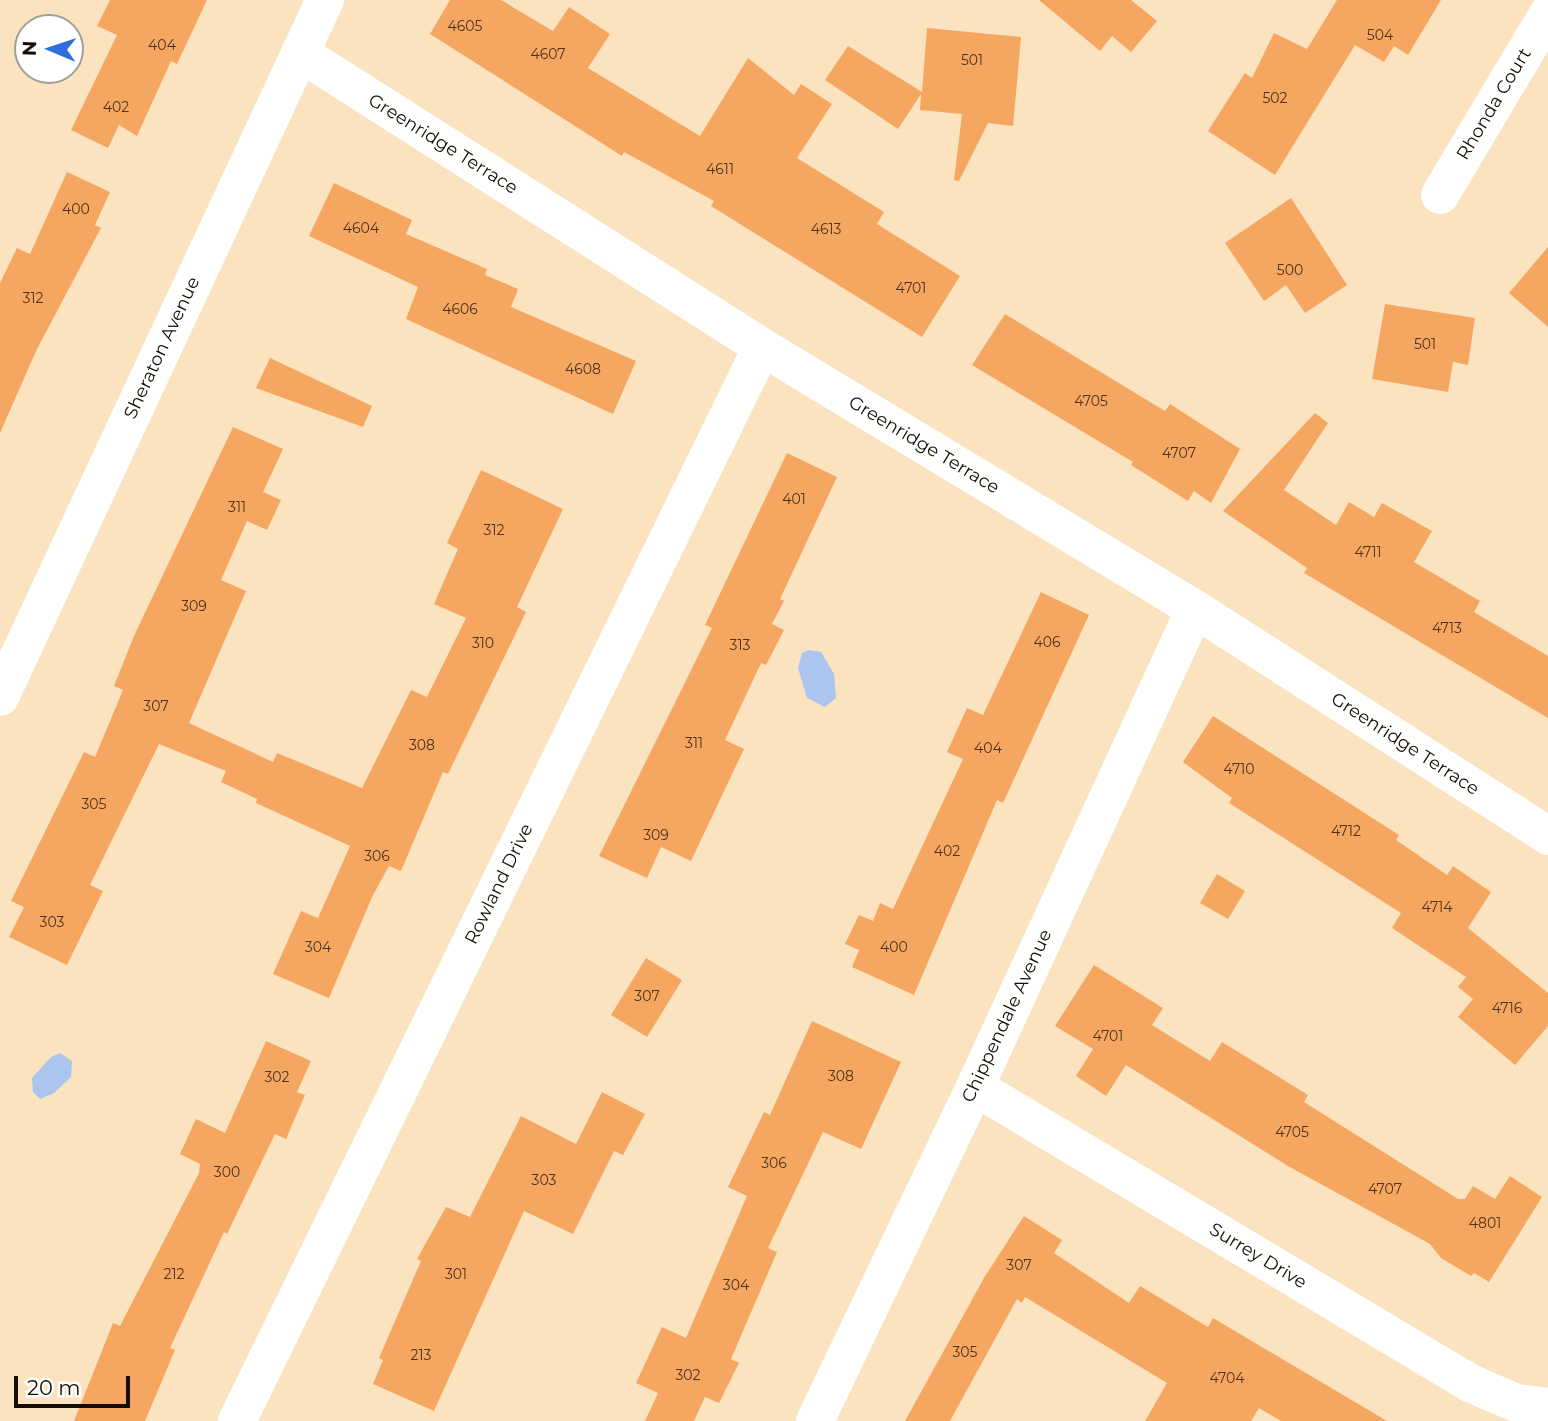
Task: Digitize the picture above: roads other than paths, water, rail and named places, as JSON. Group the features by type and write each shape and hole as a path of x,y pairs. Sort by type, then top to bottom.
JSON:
{"street":[{"name":"Sheraton Avenue","path":"0,697 325,0"},
{"name":"Rhonda Court","path":"1440,195 1548,14"},
{"name":"Greenridge Terrace","path":"300,53 762,347 1195,609 1548,836"},
{"name":"Rowland Drive","path":"237,1421 762,347"},
{"name":"Chippendale Avenue","path":"815,1421 975,1087 1195,609"},
{"name":"Surrey Drive","path":"975,1087 1470,1383 1516,1403 1548,1408"}],"water":[{"path":"809,650 821,652 834,674 836,698 825,707 807,698 798,668 802,653"},
{"path":"60,1053 72,1061 71,1077 54,1093 40,1099 33,1092 32,1078 51,1057"}]}
